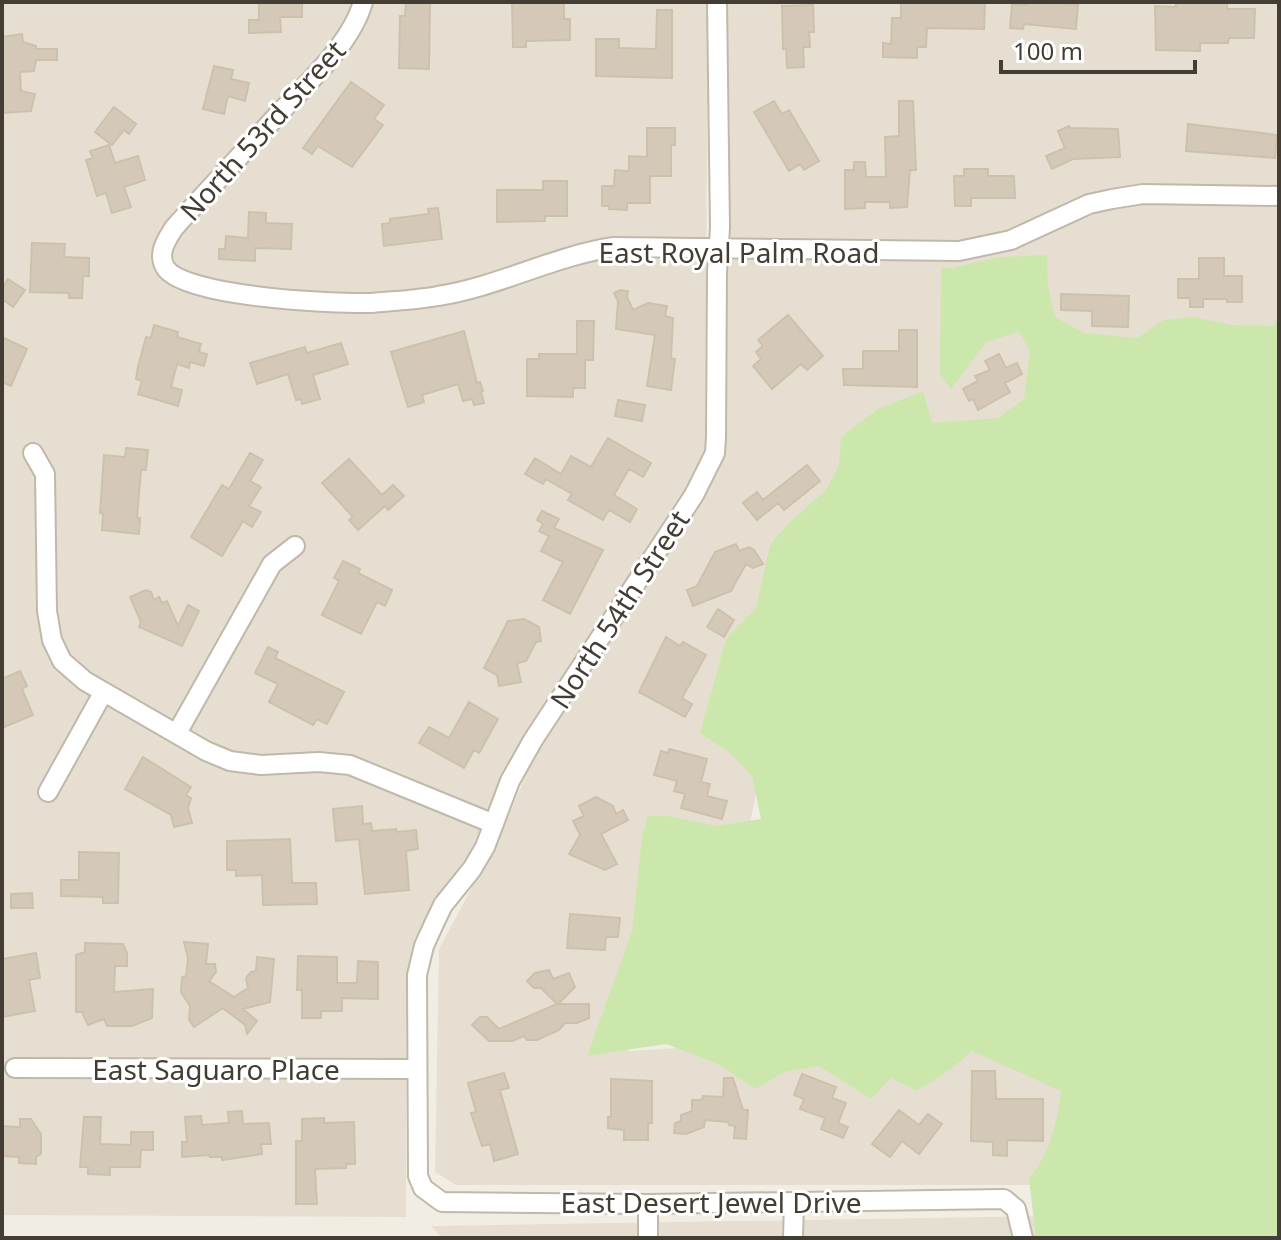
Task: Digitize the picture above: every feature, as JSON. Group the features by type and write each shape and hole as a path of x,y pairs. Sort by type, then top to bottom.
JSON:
{"street":[{"name":"North 53rd Street","path":"162,257 164,245 174,228 339,45 358,18 363,2"},
{"name":"North 54th Street","path":"423,1188 418,1176 416,1069 417,975 424,946 443,905 472,869 510,781 533,740 686,508 715,453 719,249 717,2"},
{"name":"East Royal Palm Road","path":"162,257 163,265 172,276 192,285 224,292 324,302 371,303 441,296 589,251 614,247 959,251 1011,240 1089,204 1112,199 1143,194 1279,196"},
{"path":"33,453 45,474 47,611 52,640 62,661 85,681 206,751 230,761 261,765 319,762 350,765 494,824"},
{"path":"177,733 272,564 295,546"},
{"path":"48,792 103,693"},
{"name":"East Saguaro Place","path":"15,1068 416,1069"},
{"name":"East Desert Jewel Drive","path":"423,1188 442,1202 648,1204 1004,1199 1016,1209 1023,1238"},
{"path":"793,1238 794,1203"},
{"path":"648,1204 648,1238"}],"shaded area":[{"path":"2,2 708,2 705,452 695,477 525,732 490,805 477,842 421,925 412,950 406,1060 406,1217 2,1215"},
{"path":"726,2 1279,2 1279,372 765,751 745,847 679,836 629,1051 980,1030 1091,1081 1040,1185 456,1185 435,1172 439,949 502,831 532,761 717,474 725,447"},
{"path":"1050,1216 1074,1238 442,1238 431,1226"}],"green space":[{"path":"1047,255 1048,286 1055,317 1084,333 1137,338 1164,320 1193,317 1231,325 1274,326 1279,313 1279,1238 1036,1238 1029,1179 1051,1137 1061,1091 972,1051 917,1091 891,1078 871,1099 819,1066 784,1072 755,1089 718,1064 666,1044 587,1056 632,931 642,836 648,816 668,816 716,826 761,819 752,776 730,753 700,733 726,639 756,608 770,545 826,490 839,465 841,437 878,409 923,391 932,423 998,418 1024,399 1030,351 1019,332 986,342 951,389 940,374 941,268 998,257"}],"building":[{"path":"259,2 302,2 302,17 280,17 281,32 249,33 249,20 259,20"},
{"path":"406,2 430,2 429,69 399,68 400,16 405,16"},
{"path":"512,2 564,2 564,19 570,19 570,40 526,41 526,47 513,47"},
{"path":"901,2 985,2 984,29 927,28 926,47 917,47 917,58 883,57 883,43 891,44 892,18 901,18"},
{"path":"1026,2 1078,4 1076,29 1024,24 1023,29 1010,28 1012,4 1026,5"},
{"path":"1176,2 1227,3 1227,9 1255,9 1254,38 1229,38 1228,43 1200,43 1200,51 1156,50 1155,6 1176,7"},
{"path":"813,5 814,32 809,32 810,47 803,47 804,67 787,68 786,48 783,49 782,6"},
{"path":"657,10 672,10 672,78 596,76 596,39 619,39 619,48 656,49"},
{"path":"22,34 23,42 36,46 36,49 57,49 57,60 36,60 34,71 20,72 21,91 35,94 31,111 2,113 2,37"},
{"path":"214,66 233,70 231,79 249,83 245,101 228,96 224,114 203,109"},
{"path":"351,82 384,105 374,119 383,125 352,167 318,146 312,154 303,148"},
{"path":"774,101 782,114 789,110 819,161 804,170 800,164 789,171 754,112"},
{"path":"899,101 913,101 916,170 910,170 907,207 890,208 890,202 865,202 865,208 845,209 845,170 854,170 854,162 865,162 866,177 886,177 885,137 899,136"},
{"path":"114,107 136,124 129,134 124,130 112,145 95,132"},
{"path":"1188,124 1277,135 1275,158 1186,151"},
{"path":"1069,126 1118,129 1120,157 1073,159 1052,169 1046,156 1065,148 1058,131"},
{"path":"647,128 675,128 675,145 671,145 671,176 650,176 650,203 627,203 627,210 602,206 602,186 614,186 615,170 629,171 629,156 647,157"},
{"path":"109,145 115,163 138,156 145,180 124,187 131,207 112,213 106,193 97,196 86,160 93,158 90,151"},
{"path":"964,169 988,169 988,176 1014,176 1015,198 971,198 971,206 955,206 954,176 964,176"},
{"path":"543,181 567,181 567,216 545,216 545,221 497,222 497,190 543,190"},
{"path":"438,208 442,239 384,246 382,224 390,223 390,219 429,214 428,209"},
{"path":"249,212 266,213 266,223 292,224 291,249 255,248 255,261 219,259 219,249 225,249 226,236 248,238"},
{"path":"32,243 65,244 64,257 89,258 89,276 83,276 82,298 69,298 69,293 30,292"},
{"path":"1199,258 1224,258 1224,276 1242,276 1242,302 1203,299 1203,307 1190,307 1190,298 1178,298 1178,279 1199,279"},
{"path":"8,279 25,290 13,307 2,299 2,288"},
{"path":"628,291 627,297 633,310 648,303 667,306 665,316 673,318 671,358 675,359 671,390 647,386 655,335 616,329 618,301 614,293"},
{"path":"1061,294 1129,296 1128,327 1092,326 1092,311 1061,310"},
{"path":"788,315 823,356 807,370 801,364 772,389 753,366 761,359 756,352 763,346 758,340"},
{"path":"577,321 594,321 593,360 585,360 585,388 573,388 573,397 527,396 527,359 539,359 539,354 577,354"},
{"path":"154,325 178,332 177,337 201,344 199,352 207,354 204,366 190,362 189,368 177,364 171,387 182,390 178,406 138,394 142,381 136,379 138,367 146,337 151,338"},
{"path":"899,330 917,330 917,387 844,385 843,369 863,369 863,351 899,351"},
{"path":"464,331 484,403 474,405 472,399 463,401 458,384 422,395 424,402 408,407 391,352"},
{"path":"2,337 27,349 11,386 2,382"},
{"path":"341,343 348,364 313,375 320,399 302,404 301,399 296,400 288,374 257,384 250,363 305,347 307,353"},
{"path":"999,354 1006,368 1017,363 1022,374 1005,383 1010,392 978,410 963,389 978,381 975,376 990,370 985,361"},
{"path":"618,400 645,405 642,421 615,416"},
{"path":"608,438 651,463 643,477 629,469 614,495 637,509 630,522 609,510 603,520 568,500 572,494 546,479 543,484 525,474 535,458 561,474 571,456 591,467"},
{"path":"126,448 148,450 146,470 141,470 137,518 140,518 139,534 102,530 103,514 100,513 104,455 125,457"},
{"path":"250,453 263,460 250,481 261,487 249,506 261,512 252,527 243,521 222,556 191,537 222,485 229,489"},
{"path":"349,459 382,495 393,485 404,496 388,510 385,506 358,530 349,520 353,517 322,483"},
{"path":"807,465 820,481 784,510 778,503 757,520 743,503 757,492 763,500"},
{"path":"542,511 559,519 554,528 603,550 570,614 543,600 563,562 541,551 549,536 539,531 543,524 537,520"},
{"path":"736,544 739,551 749,547 754,550 763,564 753,568 746,564 731,591 693,606 687,590 697,586 715,552"},
{"path":"343,561 360,569 358,573 392,590 385,606 377,602 361,634 322,615 339,581 334,578"},
{"path":"146,590 151,592 154,600 159,597 162,603 167,601 178,626 188,605 199,611 182,646 139,627 141,622 130,597"},
{"path":"718,609 734,620 724,637 707,627"},
{"path":"524,619 539,627 541,641 536,642 526,661 517,663 521,682 499,686 497,675 484,668 508,621"},
{"path":"666,637 680,646 683,642 706,655 682,698 692,704 685,717 639,692"},
{"path":"268,647 278,652 275,658 344,692 327,724 317,719 313,725 269,702 278,684 255,673"},
{"path":"20,671 27,686 22,689 33,715 2,728 2,679"},
{"path":"469,702 498,719 479,753 474,750 464,768 419,743 429,727 449,738"},
{"path":"669,749 707,759 701,782 710,784 707,796 727,801 722,819 681,808 685,794 674,791 677,781 654,775 661,751 668,753"},
{"path":"143,757 191,787 186,795 191,798 188,808 192,823 174,827 171,815 125,789"},
{"path":"596,797 613,806 616,814 623,810 628,820 601,834 617,864 605,870 569,854 580,835 573,821 584,816 579,806"},
{"path":"362,806 363,824 371,823 372,831 416,830 418,849 406,851 409,890 365,894 359,839 336,841 333,809"},
{"path":"290,839 292,883 316,883 317,904 263,905 262,875 236,876 236,870 227,870 227,841"},
{"path":"79,852 119,853 118,903 103,903 103,897 61,896 61,880 79,880"},
{"path":"32,893 33,908 11,908 11,894"},
{"path":"570,914 620,918 618,937 606,937 605,950 567,948"},
{"path":"184,942 208,944 206,964 215,964 216,972 209,981 234,997 248,988 246,978 256,971 257,957 274,959 270,1002 243,1009 257,1021 247,1034 245,1025 223,1008 194,1027 189,1020 190,1006 181,992 188,958"},
{"path":"85,943 123,944 127,966 115,966 114,992 153,989 152,1018 132,1026 107,1026 104,1019 88,1025 82,1012 76,1012 76,955 85,952"},
{"path":"36,953 40,978 29,980 35,1011 2,1017 2,959"},
{"path":"298,956 337,957 337,983 357,983 358,961 378,962 378,999 342,998 342,1011 321,1011 321,1018 302,1018 302,990 297,990"},
{"path":"549,970 553,979 569,973 575,987 558,1004 589,1004 589,1018 577,1023 565,1023 559,1030 537,1040 527,1040 524,1036 512,1041 489,1041 472,1025 480,1017 487,1017 499,1029 557,1004 541,988 534,988 527,981 535,973"},
{"path":"972,1071 995,1071 996,1099 1043,1099 1043,1141 1007,1140 1007,1156 993,1155 993,1142 971,1141"},
{"path":"504,1073 509,1088 500,1090 518,1154 494,1161 490,1144 482,1146 471,1113 476,1112 468,1083"},
{"path":"802,1074 836,1087 832,1098 846,1103 838,1123 848,1127 843,1138 821,1129 825,1118 800,1109 804,1099 794,1095"},
{"path":"724,1078 733,1078 743,1110 748,1110 746,1139 734,1138 735,1126 728,1122 705,1120 704,1127 686,1134 674,1133 675,1123 681,1121 681,1115 692,1111 692,1100 702,1100 703,1096 723,1097"},
{"path":"611,1079 652,1081 652,1123 648,1123 648,1140 624,1140 624,1130 608,1128"},
{"path":"899,1110 919,1125 928,1114 942,1124 919,1154 902,1141 890,1157 872,1144"},
{"path":"242,1111 243,1124 269,1123 271,1144 261,1144 262,1154 222,1160 222,1157 209,1155 182,1157 182,1142 187,1142 185,1117 201,1116 202,1125 229,1123 228,1112"},
{"path":"84,1117 101,1117 100,1144 131,1145 131,1132 153,1132 153,1150 141,1150 140,1167 110,1167 110,1175 88,1174 88,1167 80,1167"},
{"path":"324,1118 324,1123 354,1122 355,1164 346,1164 346,1168 315,1169 317,1204 296,1204 296,1141 302,1141 302,1119"},
{"path":"20,1119 31,1119 41,1134 41,1154 36,1157 36,1164 19,1163 19,1157 2,1156 2,1126 20,1127"}]}
